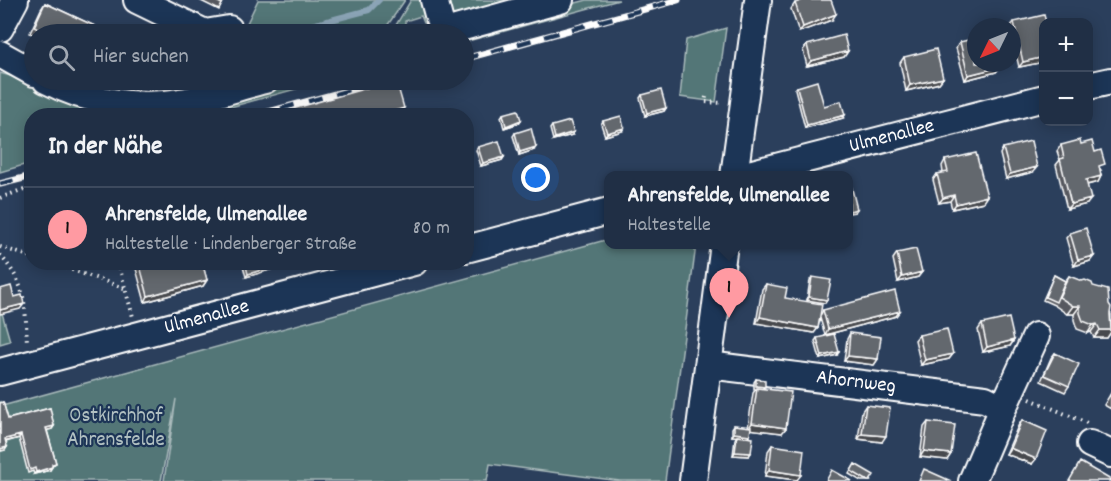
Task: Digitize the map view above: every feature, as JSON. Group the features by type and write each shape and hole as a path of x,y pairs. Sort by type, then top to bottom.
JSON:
{"street":[{"path":"0,28 15,0"},
{"path":"137,0 186,24"},
{"path":"434,0 438,24"},
{"path":"474,24 560,0"},
{"path":"735,171 758,0"},
{"path":"0,54 24,67"},
{"path":"1093,85 1111,81"},
{"path":"72,90 101,101 140,105 180,102 226,90"},
{"name":"Ulmenallee","path":"760,171 1039,99"},
{"path":"474,247 604,212"},
{"path":"693,481 723,249"},
{"name":"Ulmenallee","path":"0,372 384,270"},
{"path":"972,481 1036,336"},
{"name":"Ahornweg","path":"708,365 985,399 1007,399"}],"path":[{"path":"706,98 705,102 722,103"},
{"path":"0,198 24,189"},
{"path":"0,247 24,254"},
{"path":"0,255 14,271 25,298 27,344"},
{"path":"72,270 124,288"},
{"path":"120,270 138,336"},
{"path":"1007,399 1089,424 1101,449"}],"green space":[{"path":"258,0 405,0 388,24 247,23"},
{"path":"411,0 426,0 429,22 424,23 421,16 405,21 405,24 397,24"},
{"path":"443,0 526,0 448,22"},
{"path":"587,0 619,0 474,39 474,30"},
{"path":"726,28 716,102 680,97 686,40"},
{"path":"0,73 24,81 24,90 43,90 51,94 213,101 254,90 292,90 227,108 24,108 24,165 0,172"},
{"name":"Ostkirchhof Ahrensfelde","path":"604,240 604,249 695,249 665,481 620,481 490,464 487,481 164,481 176,399 161,481 0,481 0,401 2,406"},
{"path":"0,306 10,341 0,344"}],"building":[{"path":"803,0 831,0 836,14 803,27 795,3"},
{"path":"45,3 90,24 35,24"},
{"path":"1044,15 1045,18 1039,18 1039,58 1023,62 1021,20"},
{"path":"844,35 848,51 811,61 807,45"},
{"path":"967,40 967,71 960,42"},
{"path":"936,49 943,78 910,85 904,57"},
{"path":"817,81 824,106 841,101 845,115 807,125 797,87"},
{"path":"360,90 399,90 404,108 296,108"},
{"path":"661,90 666,108 647,113 642,95"},
{"path":"518,110 521,120 506,126 503,114"},
{"path":"621,116 624,128 607,133 603,121"},
{"path":"570,121 574,132 555,138 552,126"},
{"path":"531,128 536,147 520,152 515,133"},
{"path":"1080,140 1081,144 1092,141 1095,152 1101,150 1105,164 1099,166 1101,176 1086,180 1091,199 1071,204 1060,159 1064,158 1061,145"},
{"path":"499,141 504,157 483,163 478,147"},
{"path":"1031,141 1037,167 1010,174 1003,148"},
{"path":"976,153 987,196 956,204 954,195 943,198 937,174 948,172 945,160"},
{"path":"853,193 857,209 853,210"},
{"path":"1086,228 1094,256 1078,260 1070,233"},
{"path":"916,249 922,272 902,277 897,253"},
{"path":"141,270 204,270 207,280 148,296"},
{"path":"247,270 261,270 248,274"},
{"path":"1054,275 1065,281 1056,302 1045,297"},
{"path":"1069,276 1108,290 1111,330 1100,330 1097,324 1093,325 1083,321 1080,306 1073,306 1059,297"},
{"path":"812,277 831,280 827,300 809,297"},
{"path":"766,284 787,288 785,298 822,304 818,328 760,317"},
{"path":"11,286 14,297 22,295 24,304 0,310 0,289"},
{"path":"895,291 900,311 828,329 823,310"},
{"path":"1009,318 1014,340 987,347 982,324"},
{"path":"947,329 953,354 925,360 919,335"},
{"path":"850,333 881,337 878,359 848,356"},
{"path":"834,334 839,352 822,356 817,338"},
{"path":"1055,353 1079,364 1069,386 1044,375"},
{"path":"756,379 765,380 765,387 756,386"},
{"path":"757,388 791,392 786,428 752,423"},
{"path":"3,402 8,419 50,408 54,426 46,428 56,463 52,464 52,467 36,472 35,468 30,470 21,435 5,439 7,447 0,449 0,403"},
{"path":"866,405 890,408 886,436 862,434"},
{"path":"1022,420 1047,431 1036,459 1010,448"},
{"path":"928,422 955,425 951,454 924,451"},
{"path":"734,425 751,427 750,435 734,433"},
{"path":"737,436 753,438 751,453 735,452"},
{"path":"772,445 804,450 801,475 769,470"},
{"path":"1080,462 1111,480 1111,481 1069,481"},
{"path":"855,464 874,475 870,481 851,471"},
{"path":"924,469 951,481 919,481"},
{"path":"832,470 852,481 826,481"}],"waterway":[{"path":"316,24 369,10 379,0"}],"railway":[{"path":"474,56 678,0"},
{"path":"284,108 350,90"},
{"path":"0,184 24,178"}],"place":[{"name":"Ahrensfelde, Ulmenallee","path":"729,318"}]}
